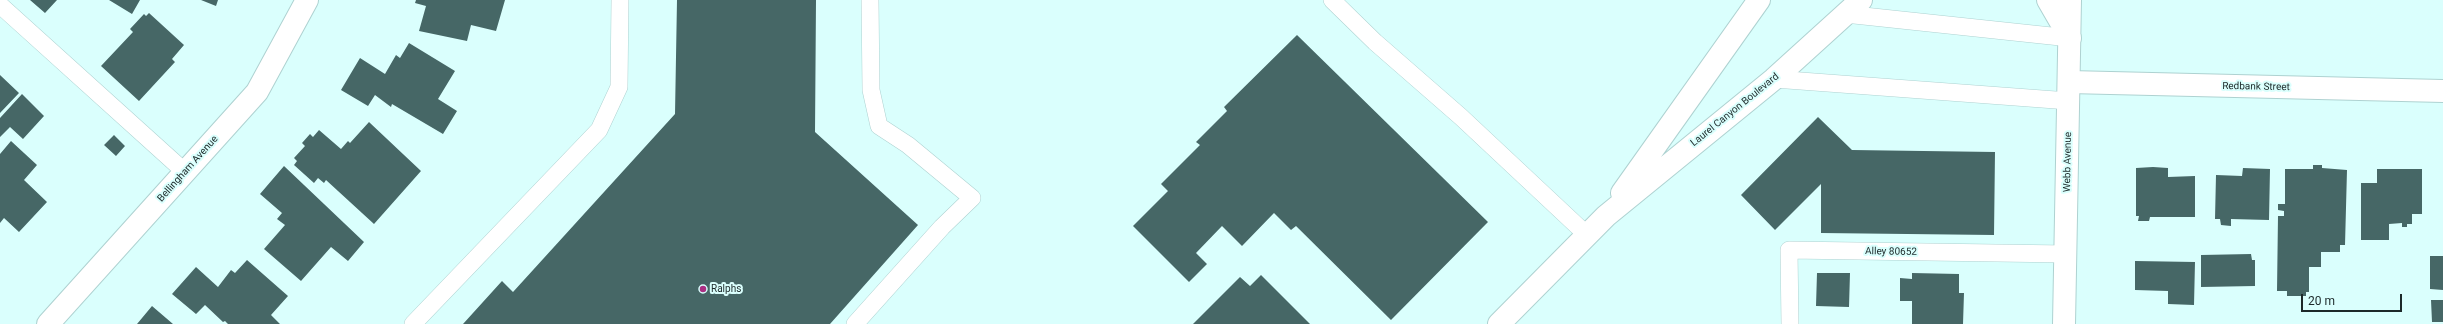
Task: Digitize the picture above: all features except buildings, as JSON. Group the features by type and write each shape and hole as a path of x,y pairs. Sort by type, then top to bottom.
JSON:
{"street":[{"name":"Bellingham Avenue","path":"48,324 257,92 307,0"},
{"name":"Laurel Canyon Boulevard","path":"1606,216 1759,0"},
{"path":"2048,0 2070,38"},
{"name":"Webb Avenue","path":"2064,324 2070,0"},
{"name":"Laurel Canyon Boulevard","path":"1499,324 1606,216 1774,79 1853,7"},
{"name":"Redbank Street","path":"2069,91 2443,91"}],"lane":[{"path":"413,324 599,130 619,87 620,0"},
{"path":"855,324 942,227 972,198 908,145 879,126 871,90 870,0"},
{"path":"1332,0 1375,42 1462,117 1587,236"},
{"path":"0,5 185,172"},
{"path":"1853,7 2070,38"},
{"path":"1774,79 2069,91"},
{"name":"Alley 80652","path":"1790,324 1789,250 2066,254"}],"place":[{"name":"Ralphs","path":"703,289"}]}
